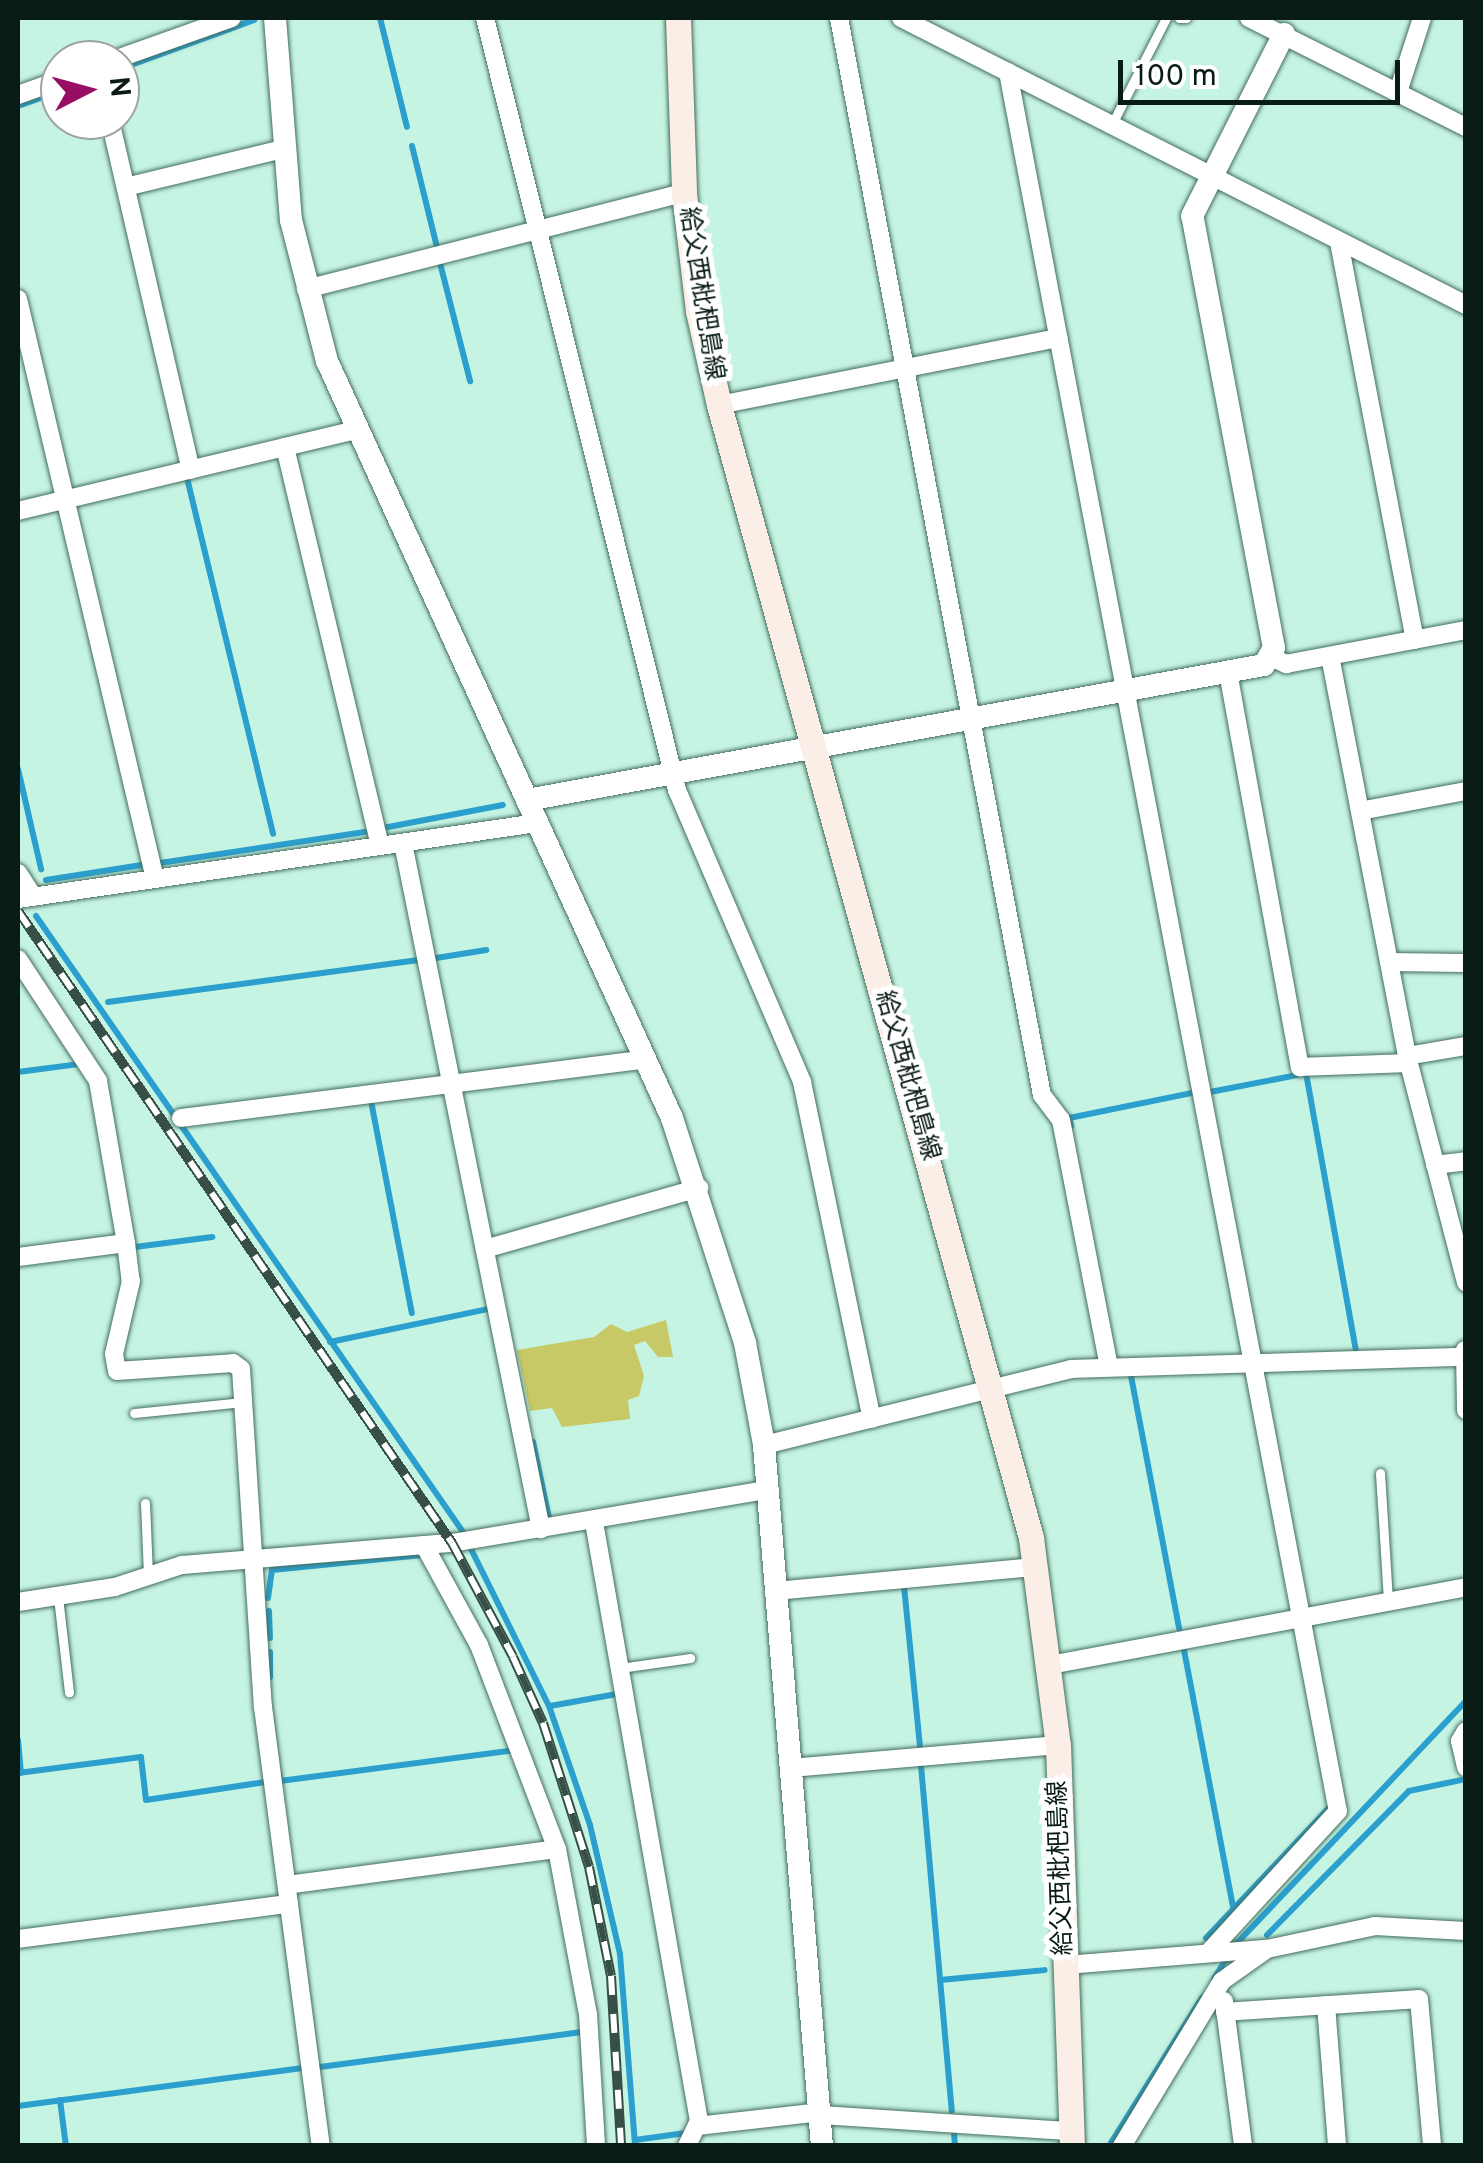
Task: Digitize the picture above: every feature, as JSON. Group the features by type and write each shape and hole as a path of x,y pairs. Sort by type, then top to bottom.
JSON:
{"main road":[{"name":"給父西枇杷島線","path":"678,18 684,193 698,312 719,405 994,1388 1035,1567 1058,1745 1072,2138"}],"street":[{"path":"140,51 232,18"},
{"path":"275,18 284,150 306,289 356,430 645,1058 699,1188 745,1343 764,1445 822,2146"},
{"path":"485,18 672,773 802,1082 872,1420"},
{"path":"839,18 1042,1095 1061,1120 1109,1366"},
{"path":"901,18 1466,305"},
{"path":"1249,18 1278,27 1466,127"},
{"path":"1398,92 1422,18"},
{"path":"527,800 1264,665 1274,648 1192,216 1278,27"},
{"path":"1008,72 1338,1812 1209,1952"},
{"path":"115,140 190,470"},
{"path":"126,187 284,150"},
{"path":"306,289 684,193"},
{"path":"1339,242 1415,640"},
{"path":"18,300 155,878"},
{"path":"719,405 1058,338"},
{"path":"18,511 356,430"},
{"path":"285,447 380,846"},
{"path":"1271,657 1286,664 1466,630"},
{"path":"1330,656 1408,1060 1466,1282"},
{"path":"1228,672 1300,1067 1408,1060 1466,1046"},
{"path":"1360,812 1466,790"},
{"path":"18,874 25,897 537,824"},
{"path":"402,843 541,1528"},
{"path":"18,960 98,1081 131,1281 114,1354 118,1370 233,1363 240,1369 263,1707 321,2146"},
{"path":"1389,962 1466,963"},
{"path":"182,1118 645,1058"},
{"path":"1435,1165 1466,1161"},
{"path":"485,1249 699,1188"},
{"path":"18,1257 126,1242"},
{"path":"764,1445 994,1388 1109,1366 1464,1353 1466,1410"},
{"path":"18,1602 182,1566 424,1545 594,1522 663,1504 768,1490"},
{"path":"594,1522 697,2126 687,2146"},
{"path":"424,1545 479,1644 557,1849 588,2014 596,2146"},
{"path":"776,1591 1035,1567"},
{"path":"1050,1664 1466,1586"},
{"path":"1466,1732 1460,1740 1466,1767"},
{"path":"791,1768 1058,1745"},
{"path":"18,1939 557,1849"},
{"path":"1066,1965 1268,1949 1376,1926 1466,1931"},
{"path":"1122,2146 1222,1981 1268,1949"},
{"path":"1222,1981 1243,2146"},
{"path":"1225,2012 1419,1998 1432,2146"},
{"path":"1326,2005 1336,2146"},
{"path":"697,2126 821,2113 1072,2138"}],"lane":[{"path":"1112,124 1166,18"},
{"path":"134,1412 243,1402"},
{"path":"1380,1473 1388,1600"},
{"path":"145,1503 148,1576"},
{"path":"58,1596 70,1692"},
{"path":"620,1668 690,1658"}],"shaded area":[{"path":"666,1320 673,1357 658,1357 645,1341 634,1345 644,1376 639,1396 628,1400 630,1419 562,1427 552,1408 530,1411 517,1350 594,1337 611,1324 627,1332"}],"waterway":[{"path":"380,18 407,127"},
{"path":"140,62 254,20"},
{"path":"18,106 40,98"},
{"path":"412,146 437,247"},
{"path":"440,263 470,381"},
{"path":"187,478 273,834"},
{"path":"18,769 41,869"},
{"path":"383,828 503,805"},
{"path":"160,863 365,832"},
{"path":"46,880 142,865"},
{"path":"36,916 463,1532"},
{"path":"436,958 486,950"},
{"path":"108,1002 420,960"},
{"path":"18,1072 80,1064"},
{"path":"1306,1073 1356,1350"},
{"path":"1210,1092 1303,1074"},
{"path":"1071,1126 1069,1118 1192,1093"},
{"path":"371,1101 412,1313"},
{"path":"135,1247 212,1237"},
{"path":"330,1342 488,1309"},
{"path":"1131,1376 1179,1628"},
{"path":"533,1442 549,1518"},
{"path":"471,1549 549,1706 590,1825 620,1954 635,2146"},
{"path":"268,1598 272,1570 422,1555"},
{"path":"904,1586 920,1745"},
{"path":"269,1611 270,1638"},
{"path":"1184,1650 1233,1907"},
{"path":"270,1652 270,1677"},
{"path":"550,1706 617,1694"},
{"path":"1238,1942 1466,1701"},
{"path":"18,1740 21,1773"},
{"path":"279,1774 280,1781 514,1750"},
{"path":"18,1773 141,1757 146,1800 265,1782"},
{"path":"921,1766 952,2111"},
{"path":"1267,1935 1409,1791 1461,1780"},
{"path":"1206,1938 1328,1809"},
{"path":"1214,1979 1226,1959"},
{"path":"940,1980 1045,1970"},
{"path":"1109,2146 1202,1998"},
{"path":"320,2067 582,2032"},
{"path":"18,2106 304,2068"},
{"path":"60,2100 66,2146"},
{"path":"954,2132 955,2146"},
{"path":"635,2140 686,2133"}],"railway":[{"path":"18,911 452,1543 513,1657 543,1723 589,1867 611,1976 621,2146"}]}
